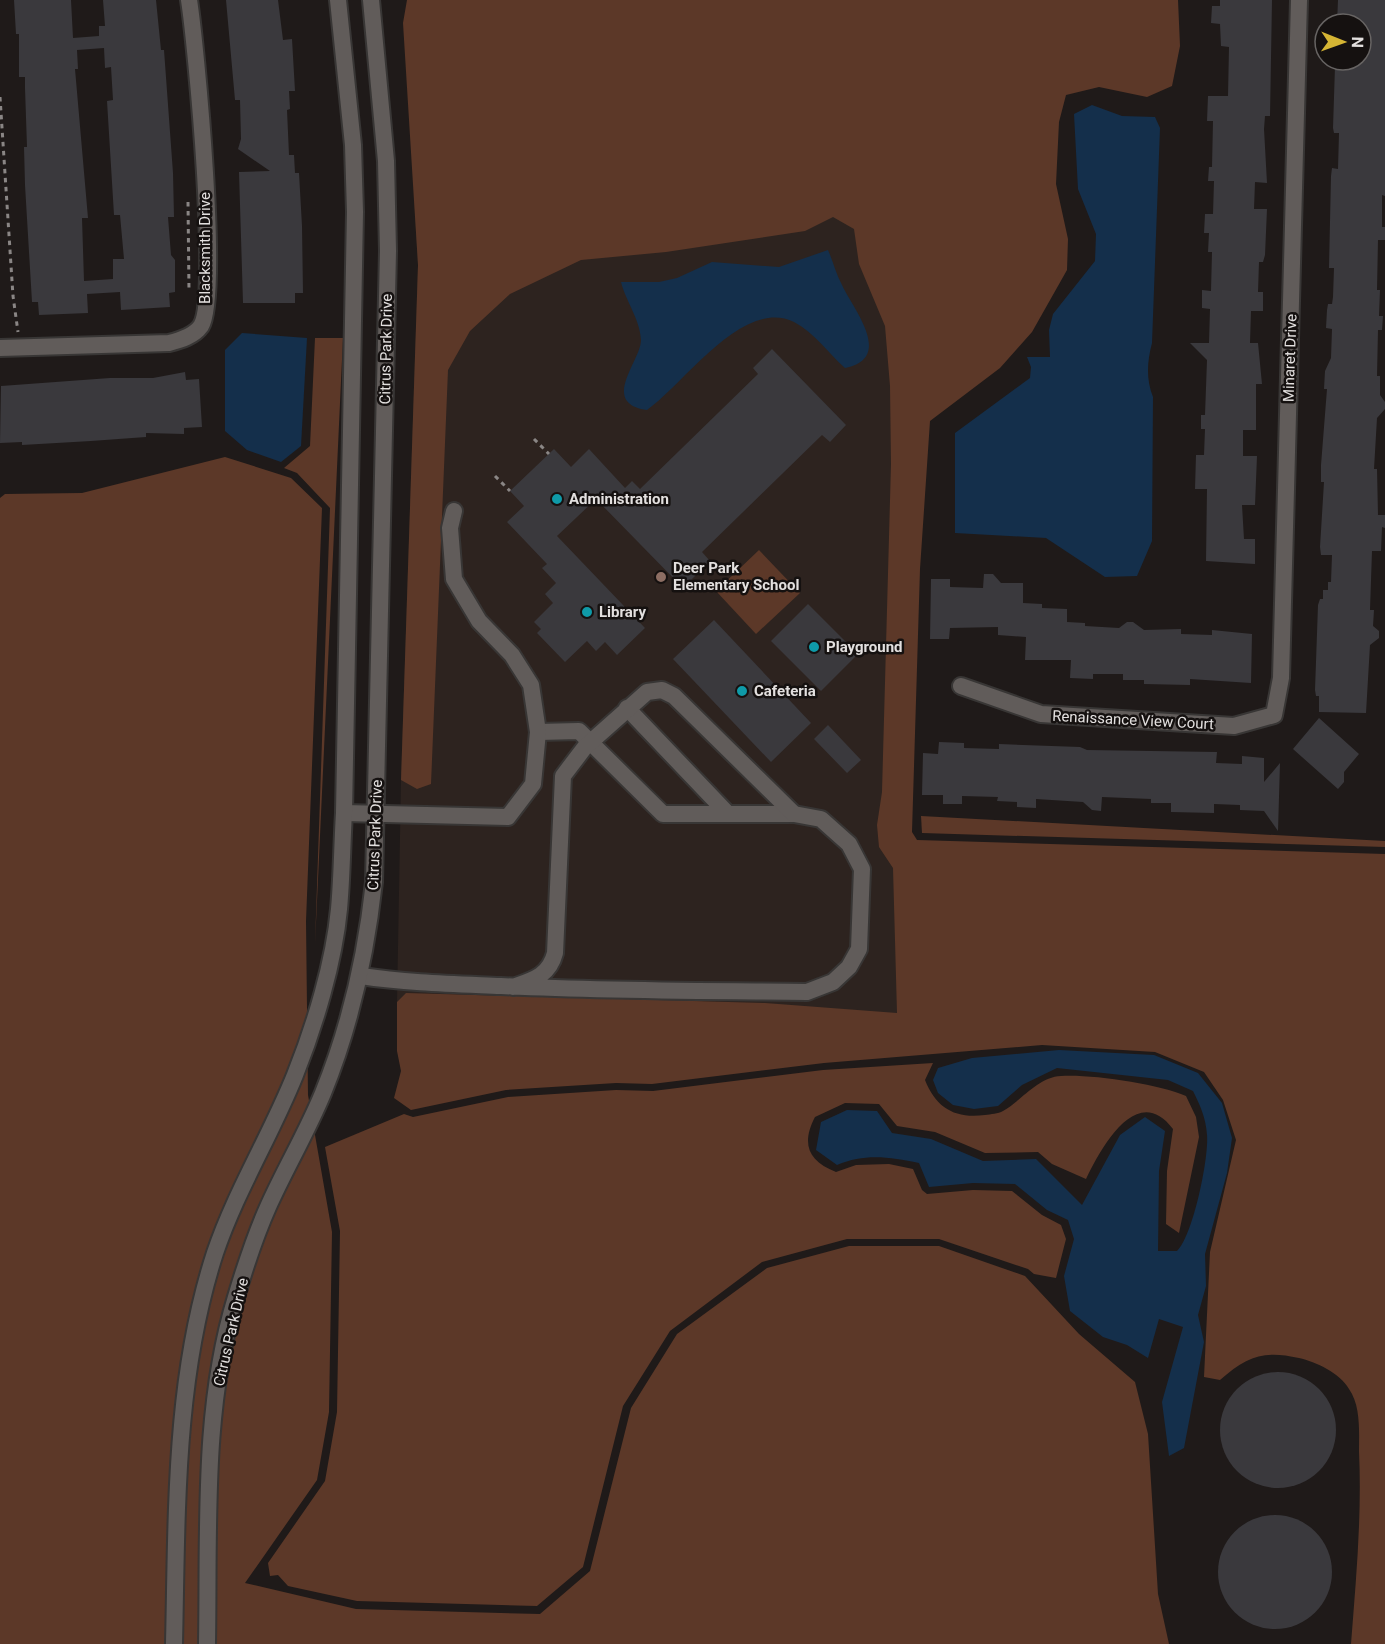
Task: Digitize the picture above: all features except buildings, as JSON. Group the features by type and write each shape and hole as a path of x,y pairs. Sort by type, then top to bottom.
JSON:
{"street":[{"name":"Blacksmith Drive","path":"0,348 170,343 187,338 201,325 206,308 206,190 200,101 189,0"},
{"path":"174,1644 179,1467 183,1404 190,1353 215,1253 251,1165 295,1075 330,967 339,910 344,813 355,212 353,145 338,0"},
{"name":"Citrus Park Drive","path":"207,1644 214,1402 224,1344 236,1298 268,1208 323,1093 341,1045 367,946 374,882 388,252 386,161 371,0"},
{"name":"Minaret Drive","path":"1274,715 1281,678 1299,0"},
{"path":"344,813 508,817 533,784 538,732 531,685 512,656 479,621 454,579 450,528 454,511"},
{"name":"Renaissance View Court","path":"961,686 1041,714 1234,726 1274,715"},
{"path":"513,987 541,977 551,966 556,924 563,776 574,759 592,741 647,692 662,690 674,696 794,814"},
{"path":"627,708 728,814"},
{"path":"360,976 392,981 513,987 807,992 833,982 849,967 859,949 862,869 849,844 821,819 794,814 663,814 592,741 579,731 538,732"},
{"path":"556,924 564,981 578,989"}],"path":[{"path":"0,97 14,318 17,331 24,336"},
{"path":"188,197 189,294"},
{"path":"534,439 549,454"},
{"path":"495,476 510,491"}],"shaded area":[{"path":"407,0 1178,0 1180,46 1172,86 1147,97 1099,87 1066,95 1059,122 1056,184 1068,239 1067,270 1032,332 1000,368 930,421 920,569 912,832 917,840 1385,854 1385,1644 1351,1644 1358,1548 1360,1475 1356,1403 1345,1383 1334,1373 1313,1362 1276,1355 1248,1360 1220,1380 1204,1377 1210,1252 1236,1140 1223,1100 1204,1072 1155,1052 1042,1045 824,1063 652,1084 616,1083 506,1090 411,1110 394,1098 401,1071 397,1051 397,1002 406,993 765,1003 897,1013 893,868 879,847 877,825 882,792 891,464 890,386 885,326 859,264 854,229 833,217 805,231 666,252 581,260 510,294 470,331 448,370 431,784 417,789 401,780 418,265 403,23"},
{"name":"Deer Park Elementary School","path":"923,183 905,1016 397,1002 401,780 418,265 414,195"},
{"path":"315,338 343,338 315,944 330,508 297,473 284,468 310,446"},
{"path":"225,457 291,478 322,508 306,921 308,1095 332,1232 329,1412 317,1480 245,1583 356,1609 540,1614 590,1571 631,1408 677,1334 767,1268 849,1246 939,1246 1025,1276 1079,1334 1135,1382 1148,1434 1158,1594 1169,1644 0,1644 0,498 5,494 82,493"},
{"path":"759,550 800,593 756,634 716,591"},
{"path":"921,816 1385,841 1385,847 922,833"},
{"path":"933,1063 925,1080 930,1090 948,1110 965,1115 1001,1112 1045,1080 1061,1076 1125,1081 1186,1096 1196,1117 1199,1137 1179,1233 1166,1224 1167,1171 1173,1129 1160,1116 1146,1112 1122,1124 1101,1151 1086,1179 1052,1164 1038,1152 985,1153 935,1132 897,1126 879,1104 845,1103 815,1117 808,1135 808,1143 813,1157 819,1163 836,1172 856,1165 889,1164 913,1169 922,1190 927,1194 973,1190 1012,1191 1042,1215 1061,1225 1066,1239 1056,1278 1034,1274 1028,1269 939,1239 847,1239 762,1262 670,1331 623,1406 583,1567 537,1606 357,1601 288,1586 278,1575 270,1576 268,1563 325,1481 337,1412 340,1231 325,1147 404,1114 413,1117 508,1097 616,1090 653,1091 823,1070"}],"water":[{"path":"1092,105 1122,116 1155,117 1160,128 1152,343 1148,370 1153,397 1152,541 1137,576 1105,577 1046,538 955,533 955,433 1030,378 1031,367 1027,357 1050,357 1049,330 1053,314 1095,261 1096,234 1078,189 1074,114"},
{"path":"828,250 840,281 866,332 869,344 867,354 860,363 845,368 802,327 794,322 775,318 755,322 735,332 715,347 647,410 633,406 626,399 624,390 626,380 641,340 638,325 621,282 659,282 677,278 712,262 779,267"},
{"path":"242,333 307,338 301,446 281,462 247,450 225,431 225,350"},
{"path":"1059,1050 1154,1055 1198,1073 1222,1103 1232,1138 1227,1173 1205,1254 1206,1286 1198,1315 1204,1342 1184,1448 1169,1456 1162,1402 1183,1327 1159,1319 1148,1358 1127,1345 1103,1337 1070,1311 1064,1276 1074,1239 1068,1220 1047,1210 1015,1184 973,1183 929,1187 919,1163 878,1157 847,1161 837,1165 816,1150 821,1122 847,1110 877,1111 892,1133 931,1139 983,1161 1036,1159 1082,1205 1120,1135 1145,1117 1165,1131 1159,1171 1158,1251 1177,1251 1189,1230 1194,1214 1203,1178 1207,1146 1204,1117 1193,1091 1168,1080 1057,1068 1022,1085 998,1106 974,1109 953,1105 938,1093 933,1080 938,1068 972,1058"}],"place":[{"name":"Administration","path":"557,499"},
{"name":"Deer Park Elementary School","path":"661,577"},
{"name":"Library","path":"587,612"},
{"name":"Playground","path":"814,647"},
{"name":"Cafeteria","path":"742,691"}]}
